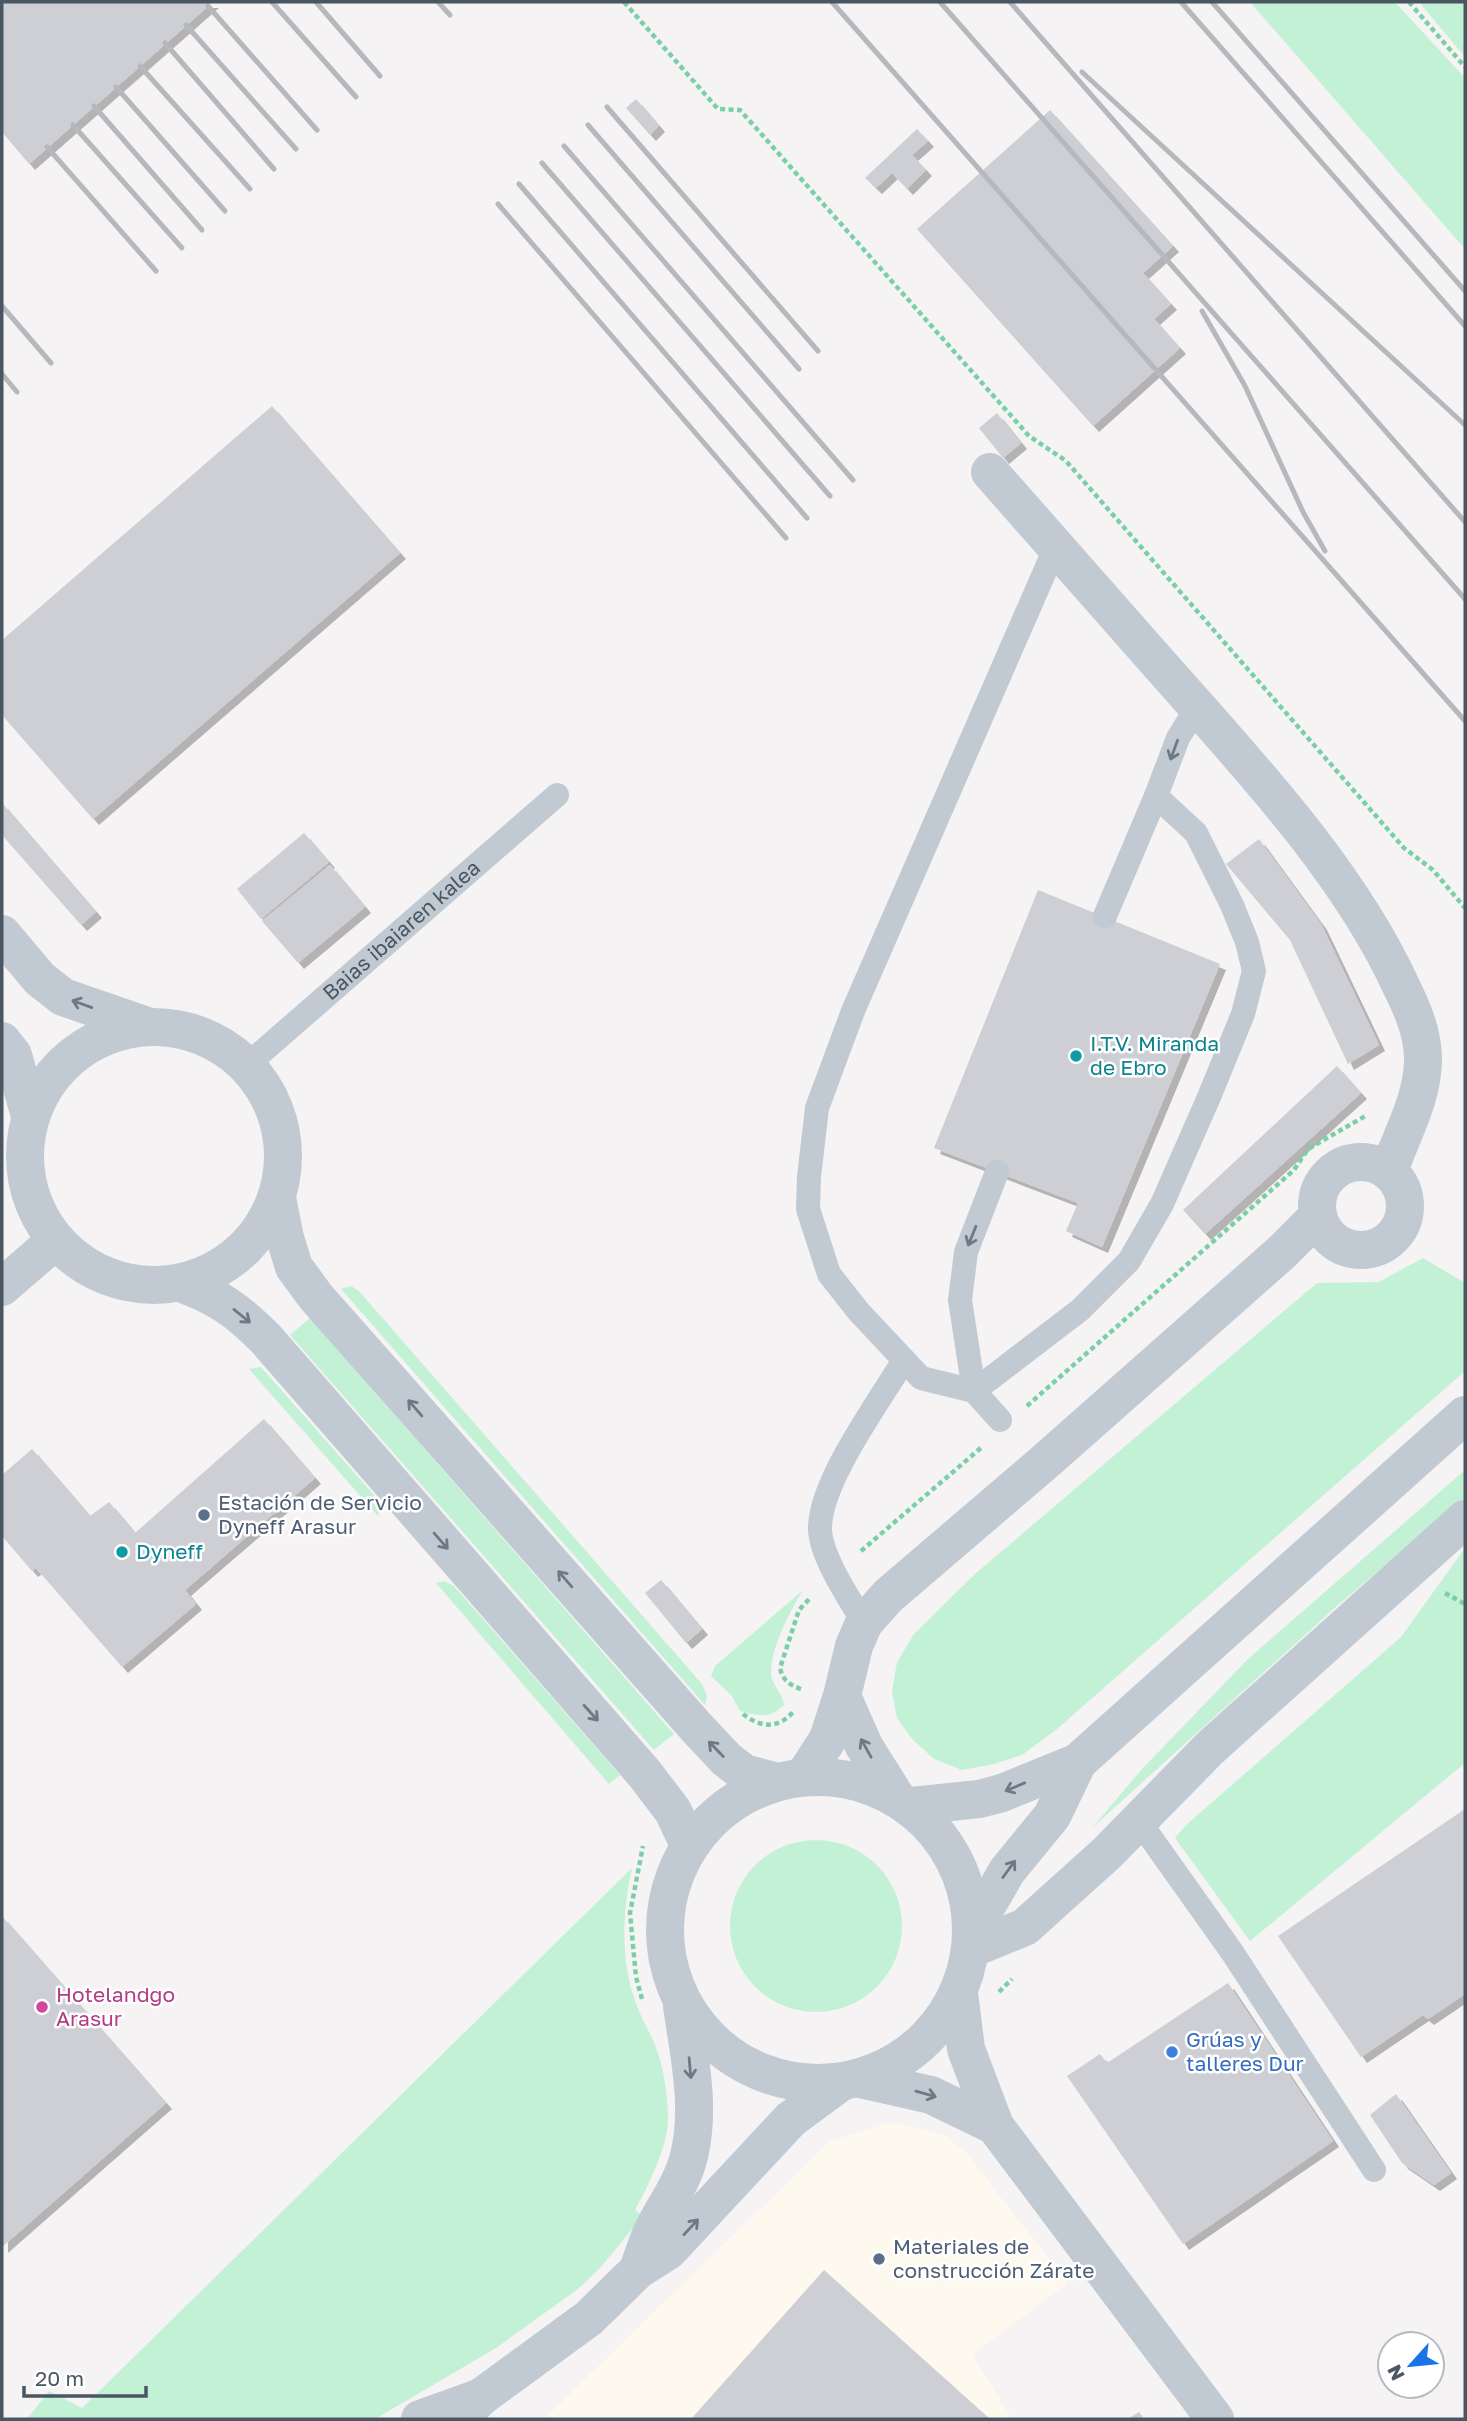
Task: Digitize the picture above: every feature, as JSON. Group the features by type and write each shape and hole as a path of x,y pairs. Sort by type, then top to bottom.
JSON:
{"street":[{"path":"990,472 1282,807 1343,886 1385,950 1415,1016 1423,1055 1419,1096 1388,1159"},
{"path":"2,934 40,979 63,997 147,1026 182,1029 215,1041 247,1065 270,1098 281,1130 284,1164 277,1198 257,1237 223,1267 183,1284 148,1287 113,1280 81,1264 55,1241 33,1203 24,1160 30,1116 47,1081 74,1053 109,1034 147,1026"},
{"path":"2,1041 13,1055 30,1116"},
{"path":"1388,1159 1404,1196 1406,1211 1402,1225 1394,1237 1381,1246 1368,1251 1353,1251 1328,1231 1316,1203 1320,1189 1337,1169 1349,1163 1388,1159"},
{"path":"277,1198 294,1267 316,1297 711,1744 744,1773 789,1779 852,1779 904,1802 979,1799 1002,1793 1078,1762 1465,1415"},
{"path":"638,2270 652,2234 675,2192 688,2157 695,2116 681,2000 667,1962 664,1922 671,1881 689,1844 712,1817 741,1795 789,1779 828,1739 854,1646 864,1623 888,1596 1282,1252 1328,1231"},
{"path":"2,1287 55,1241"},
{"path":"183,1284 213,1295 244,1316 266,1339 644,1773 673,1811 689,1844"},
{"path":"972,1938 1025,1927 1107,1853 1210,1748 1465,1519"},
{"path":"842,1696 864,1746 904,1802 945,1842 962,1877 972,1938"},
{"path":"420,2419 470,2408 589,2318 638,2270 668,2251 792,2119 850,2081 901,2060 935,2031 958,1993 972,1938 1007,1871 1052,1816 1078,1762"},
{"path":"958,1993 965,2049 995,2126 1215,2419"},
{"path":"681,2000 709,2039 747,2067 792,2082 850,2081 931,2095 995,2126"}],"lane":[{"path":"974,1391 921,1378 859,1312 829,1274 808,1209 817,1108 853,1011 1056,546"},
{"path":"1105,916 1178,738 1197,707"},
{"name":"Baias ibaiaren kalea","path":"247,1065 557,795"},
{"path":"974,1391 1080,1310 1129,1261 1162,1204 1243,1014 1254,971 1247,942 1196,833 1156,796"},
{"path":"997,1172 966,1252 960,1300 974,1391 1000,1420"},
{"path":"864,1623 831,1566 820,1528 830,1482 904,1360"},
{"path":"1139,1821 1232,1952 1374,2170"}],"path":[{"path":"624,2 718,109 740,110 1029,436 1066,461 1404,848 1433,870 1465,908"},
{"path":"1409,2 1465,67"},
{"path":"997,1998 1000,1990 1016,1975"}],"shaded area":[{"name":"Materiales de construcción Zárate","path":"890,2123 946,2136 967,2154 1068,2283 972,2355 1012,2419 544,2419 830,2141"}],"green space":[{"path":"1250,2 1395,2 1465,78 1465,249"},
{"path":"1419,2 1465,2 1465,57"},
{"path":"1423,1258 1465,1283 1465,1371 1057,1729 1022,1755 962,1770 934,1759 912,1739 897,1718 892,1692 897,1662 914,1634 975,1574 1317,1283 1379,1282"},
{"path":"351,1286 359,1291 702,1684 707,1696 705,1705 341,1289"},
{"path":"310,1318 674,1734 654,1750 290,1335"},
{"path":"261,1367 381,1503 378,1516 249,1369"},
{"path":"1465,1470 1465,1498 1338,1605 1092,1828 1143,1768 1248,1659"},
{"path":"1465,1548 1465,1763 1250,1941 1175,1838 1185,1826 1401,1637"},
{"path":"444,1581 454,1586 620,1775 609,1784 436,1583"},
{"path":"803,1590 782,1630 772,1663 772,1678 784,1705 774,1713 764,1715 740,1711 732,1696 711,1676 715,1666"},
{"path":"816,1840 849,1847 864,1854 877,1865 888,1878 895,1893 902,1926 895,1959 888,1974 877,1987 864,1998 849,2005 816,2012 783,2005 768,1998 755,1987 744,1974 737,1959 730,1926 737,1893 744,1878 755,1865 768,1854 783,1847"},
{"path":"632,1868 626,1902 625,1955 631,1990 661,2063 667,2101 667,2129 656,2166 635,2210 643,2216 600,2268 578,2289 496,2348 375,2419 27,2419 49,2391 82,2408"}],"building":[{"path":"2,2 213,2 29,164 2,132"},
{"path":"636,99 659,126 650,135 626,108"},
{"path":"1050,110 1173,246 1143,273 1171,304 1154,319 1180,348 1093,426 917,229"},
{"path":"917,129 928,141 912,155 926,170 907,189 892,173 876,188 865,178"},
{"path":"272,406 400,553 93,819 2,715 2,640"},
{"path":"997,413 1021,443 1003,458 979,428"},
{"path":"2,803 96,912 81,925 2,835"},
{"path":"304,833 329,862 261,919 237,889"},
{"path":"1259,839 1321,924 1379,1045 1348,1064 1290,940 1226,864"},
{"path":"330,865 365,907 298,963 262,921"},
{"name":"I.T.V. Miranda de Ebro","path":"1038,890 1220,964 1102,1247 1066,1231 1078,1203 934,1148"},
{"path":"1337,1066 1361,1093 1205,1234 1183,1210"},
{"name":"Dyneff","path":"264,1419 315,1478 185,1590 196,1604 122,1667 36,1568 32,1571 2,1536 2,1475 32,1449 90,1516 109,1502 135,1533"},
{"path":"661,1580 702,1629 686,1643 645,1593"},
{"path":"1465,1809 1465,1994 1428,2019 1423,2015 1361,2057 1278,1936"},
{"name":"Hotelandgo Arasur","path":"2,1916 166,2103 2,2247"},
{"path":"1228,1983 1333,2141 1183,2244 1067,2076 1100,2054 1107,2063"},
{"path":"1396,2094 1451,2173 1434,2185 1402,2163 1370,2115"},
{"path":"824,2270 990,2419 691,2419"},
{"path":"1139,2412 1144,2419 1128,2419"}],"railway":[{"path":"272,2 356,97"},
{"path":"316,2 380,76"},
{"path":"438,2 450,15"},
{"path":"832,2 1465,721"},
{"path":"940,2 1465,599"},
{"path":"1010,2 1465,522"},
{"path":"1181,2 1465,326"},
{"path":"1212,2 1465,291"},
{"path":"208,6 317,130"},
{"path":"186,25 296,149"},
{"path":"165,43 274,169"},
{"path":"140,66 250,189"},
{"path":"1082,72 1465,425"},
{"path":"116,87 225,211"},
{"path":"94,106 202,230"},
{"path":"607,107 818,351"},
{"path":"73,125 182,248"},
{"path":"588,125 799,369"},
{"path":"564,146 853,480"},
{"path":"47,147 156,271"},
{"path":"542,163 830,496"},
{"path":"519,184 807,518"},
{"path":"498,204 786,538"},
{"path":"2,306 51,363"},
{"path":"1202,311 1245,386 1303,512 1325,551"},
{"path":"2,374 17,392"}],"place":[{"name":"I.T.V. Miranda de Ebro","path":"1076,1056"},
{"name":"Estación de Servicio Dyneff Arasur","path":"204,1515"},
{"name":"Dyneff","path":"122,1552"},
{"name":"Hotelandgo Arasur","path":"42,2007"},
{"name":"Grúas y talleres Dur","path":"1172,2052"},
{"name":"Materiales de construcción Zárate","path":"879,2259"}]}
